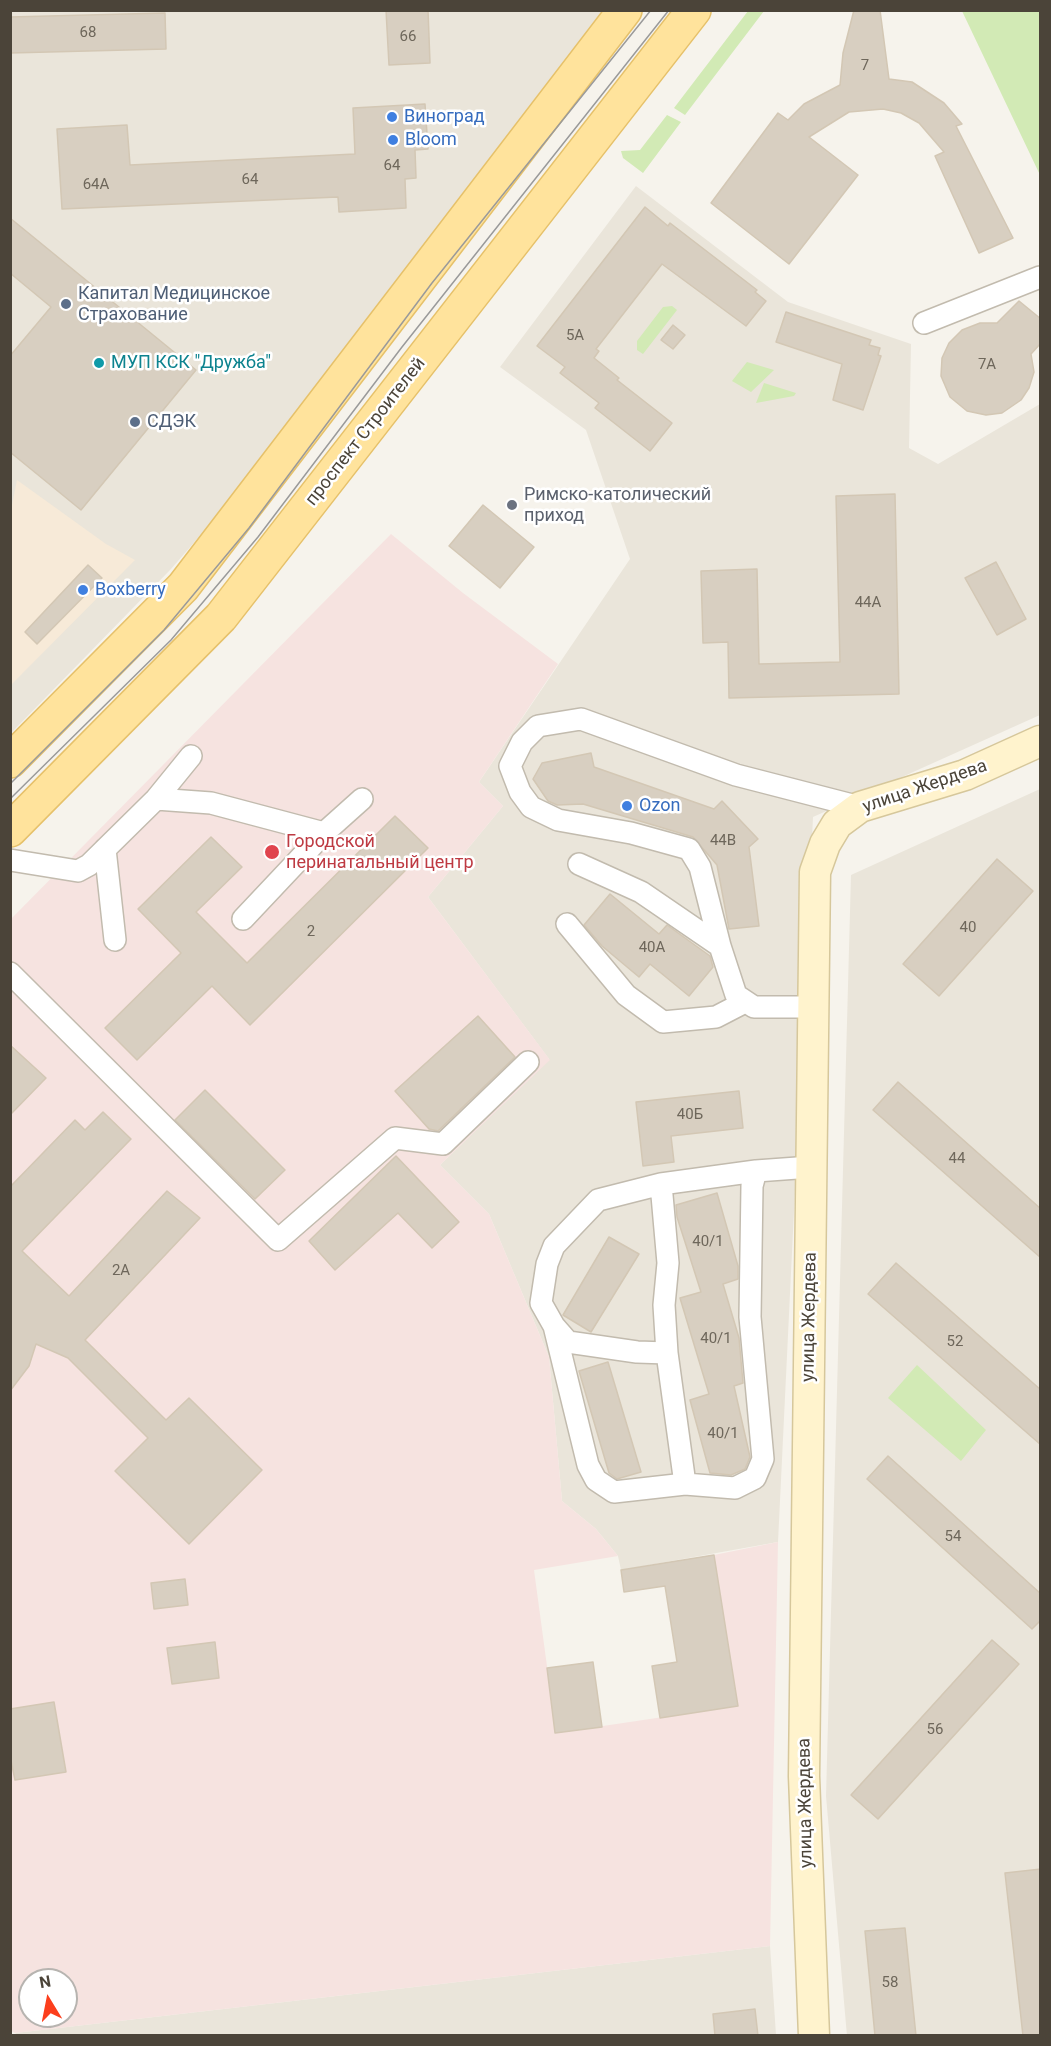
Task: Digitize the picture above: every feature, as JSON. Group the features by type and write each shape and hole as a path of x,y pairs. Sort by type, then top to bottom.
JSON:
{"main road":[{"path":"10,761 183,587 625,10"},
{"name":"проспект Строителей","path":"10,830 221,617 694,10"},
{"name":"улица Жердева","path":"814,2036 804,1776 815,872 825,844 837,824 860,807 965,775 1041,741"}],"street":[{"path":"924,323 1041,277"},
{"path":"813,1007 754,1007 736,995 720,946 700,867 689,849 631,833 558,820 531,807 520,792 510,766 522,742 538,726 581,719 736,775 860,807"},
{"path":"10,860 78,871 89,865 156,799 191,756"},
{"path":"156,799 210,803 324,833"},
{"path":"243,919 324,833 362,799"},
{"path":"105,849 116,940"},
{"path":"579,864 641,892 720,946"},
{"path":"567,924 626,995 663,1022 716,1017 745,1002"},
{"path":"10,973 278,1240 395,1138 442,1143 528,1062"},
{"path":"667,1353 637,1352 568,1342 554,1326 541,1303 547,1264 554,1246 598,1200 661,1184 756,1171 811,1167"},
{"path":"554,1326 583,1448 596,1480 614,1492 685,1484 735,1488 754,1478 763,1459 750,1317 752,1186 756,1171"},
{"path":"661,1184 668,1263 664,1305 667,1353 685,1484"}],"shaded area":[{"path":"11,11 605,11 239,491 171,569 11,733"},
{"path":"636,186 788,302 911,344 909,448 938,464 1040,404 1040,715 813,817 778,1542 621,1570 618,1556 596,1529 562,1501 549,1357 489,1214 440,1165 549,1059 428,897 503,806 479,782 630,559 586,430 500,367"},
{"path":"17,480 106,544 135,560 11,685 10,515"},
{"path":"391,534 463,593 558,664 479,782 503,806 428,897 550,1060 440,1165 489,1214 549,1357 562,1501 596,1529 618,1556 534,1570 556,1733 737,1706 714,1555 778,1542 770,1946 78,2026 78,1968 18,1968 18,2028 58,2028 15,2033 11,2031 10,920"},
{"path":"1040,789 1040,2035 847,2036 826,1796 851,875"},
{"path":"770,1946 776,2035 20,2036 15,2033 78,2028 78,2026"}],"green space":[{"path":"748,11 764,11 685,115 674,108"},
{"path":"962,11 1040,11 1040,175"},
{"path":"667,115 681,122 643,173 623,158 621,151 640,150"},
{"path":"672,306 677,310 643,354 637,350 637,341 663,307"},
{"path":"747,362 774,370 751,392 732,381"},
{"path":"764,383 796,393 794,396 756,403"},
{"path":"917,1365 986,1430 961,1461 888,1398"}],"building":[{"path":"386,10 428,10 430,63 389,65"},
{"path":"854,10 880,10 889,79 912,82 944,103 962,124 956,126 1013,238 979,253 935,156 944,152 919,123 901,113 883,109 849,112 809,137 858,175 789,264 711,203 778,113 788,120 804,104 840,85 843,53"},
{"path":"165,13 166,49 10,53 10,17"},
{"path":"425,104 428,149 415,150 416,178 405,179 406,208 339,212 338,197 62,209 57,129 127,125 130,165 355,154 353,108"},
{"path":"645,207 668,226 670,223 757,290 755,292 766,301 746,326 662,264 596,349 599,351 594,358 619,378 617,380 672,423 650,451 595,408 599,403 560,373 565,367 537,346"},
{"name":"МУП КСК \"Дружба\"","path":"10,218 196,370 81,510 10,452 10,356 51,307 10,273"},
{"path":"1019,301 1041,319 1041,343 1031,354 1034,372 1029,388 1021,400 1002,413 986,415 967,411 950,397 941,376 942,358 949,343 962,330 980,323 997,323"},
{"path":"786,312 871,340 869,345 880,348 878,355 881,356 863,410 833,400 842,364 776,342"},
{"path":"673,325 685,335 673,349 661,340"},
{"path":"895,494 899,694 729,698 728,642 703,643 701,571 757,569 759,664 840,662 836,496"},
{"path":"483,505 534,547 500,588 449,546"},
{"path":"996,562 1026,619 997,635 965,578"},
{"path":"88,565 102,578 37,644 25,632"},
{"path":"591,753 594,767 714,809 722,801 758,839 749,847 759,926 729,929 717,865 693,837 583,804 557,805 548,801 533,779 542,763"},
{"path":"395,816 428,848 250,1025 212,986 137,1060 105,1028 181,953 138,909 211,837 242,867 196,912 247,963"},
{"path":"997,859 1033,891 939,996 903,964"},
{"path":"610,894 659,934 667,925 710,956 713,967 689,996 650,964 639,977 602,946 584,925"},
{"path":"478,1016 515,1057 438,1131 429,1129 395,1091"},
{"path":"10,1045 46,1078 10,1115"},
{"path":"898,1082 1041,1209 1041,1258 873,1110"},
{"path":"205,1090 285,1170 255,1199 175,1120"},
{"path":"739,1091 743,1128 671,1136 674,1162 643,1166 636,1102"},
{"path":"103,1112 131,1139 22,1251 69,1296 167,1191 200,1218 85,1340 166,1420 189,1398 262,1470 189,1544 115,1471 148,1438 68,1358 36,1344 29,1366 10,1391 10,1187 75,1120 85,1130"},
{"path":"396,1156 459,1222 432,1248 398,1213 335,1270 309,1241"},
{"path":"717,1193 738,1266 738,1279 723,1284 739,1338 743,1383 734,1386 750,1457 745,1469 731,1475 710,1473 690,1400 709,1394 680,1298 701,1292 677,1217 676,1205"},
{"path":"609,1237 639,1254 591,1332 563,1315"},
{"path":"896,1263 1041,1390 1041,1445 868,1294"},
{"path":"608,1362 641,1472 617,1479 609,1473 579,1371"},
{"path":"888,1456 1041,1594 1041,1620 1032,1629 867,1479"},
{"path":"714,1555 738,1706 660,1718 652,1666 677,1662 665,1586 624,1592 621,1570"},
{"path":"185,1579 188,1605 154,1609 151,1583"},
{"path":"992,1640 1019,1664 878,1819 851,1795"},
{"path":"215,1642 219,1678 172,1684 167,1648"},
{"path":"593,1662 602,1727 555,1733 547,1668"},
{"path":"54,1702 66,1772 15,1780 10,1756 10,1709"},
{"path":"1041,1869 1041,2036 1023,2036 1005,1873"},
{"path":"905,1928 916,2036 875,2036 865,1931"},
{"path":"755,2009 758,2036 715,2036 713,2014"}],"tram line":[{"path":"10,784 164,630 249,528 432,283 651,10"},
{"path":"10,799 171,640 258,537 402,347 669,10"}],"place":[{"name":"Виноград","path":"392,117"},
{"name":"Bloom","path":"393,140"},
{"name":"Капитал Медицинское Страхование","path":"66,304"},
{"name":"МУП КСК \"Дружба\"","path":"99,363"},
{"name":"СДЭК","path":"135,422"},
{"name":"Римско-католический приход","path":"512,505"},
{"name":"Boxberry","path":"83,590"},
{"name":"Ozon","path":"627,806"},
{"name":"Городской перинатальный центр","path":"272,852"}]}
